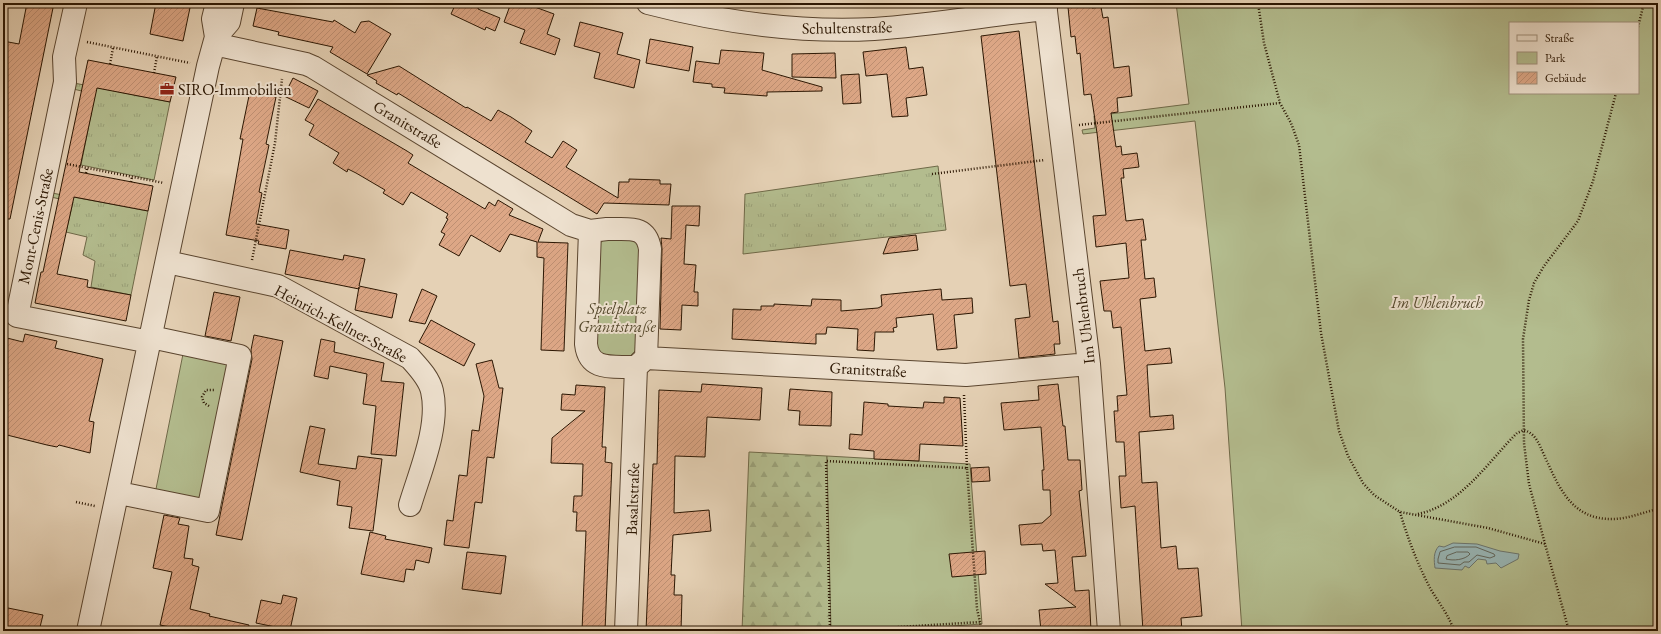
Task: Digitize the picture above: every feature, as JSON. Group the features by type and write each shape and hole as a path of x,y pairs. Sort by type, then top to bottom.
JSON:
{"street":[{"name":"Mont-Cenis-Straße","path":"76,3 64,57 65,82 17,316 240,356 208,512 119,493"},
{"path":"215,41 213,19 217,3"},
{"path":"88,631 119,493 208,66 215,41 229,22 233,3"},
{"name":"Schultenstraße","path":"648,3 726,19 774,26 811,29 874,29 1046,6"},
{"name":"Im Uhlenbruch","path":"1046,6 1089,364 1109,631"},
{"name":"Granitstraße","path":"215,41 313,67 571,224 590,231 607,229 636,230 644,233 648,240 650,249 641,362"},
{"name":"Granitstraße","path":"590,231 586,344 587,354 592,361 600,366 641,362 963,375 1089,364"},
{"name":"Heinrich-Kellner-Straße","path":"167,262 248,278 278,286 410,358 425,375 432,390 433,406 432,428 410,505"},
{"name":"Basaltstraße","path":"626,631 641,362"}],"path":[{"path":"1258,3 1264,43 1280,103 1292,123 1299,145 1316,298 1340,432 1348,456 1363,483 1374,495 1400,512 1488,528 1545,544"},
{"path":"1639,23 1644,3"},
{"path":"68,39 208,66"},
{"path":"110,64 113,48"},
{"path":"154,72 157,56"},
{"path":"256,242 275,143 285,59"},
{"path":"1569,631 1529,484 1524,430 1523,339 1529,300 1534,283 1544,266 1578,221 1593,181 1616,94"},
{"path":"1061,127 1280,103"},
{"path":"932,174 1064,157"},
{"path":"49,161 183,187"},
{"path":"86,173 87,168"},
{"path":"131,182 132,177"},
{"path":"963,375 967,468 977,609 981,631"},
{"path":"1415,514 1432,511 1464,489 1517,433 1524,430 1531,433 1537,441 1559,488 1568,500 1588,515 1614,520 1658,508"},
{"path":"830,631 826,461 967,468"},
{"path":"1400,512 1405,529 1427,583 1450,618 1454,631"},
{"path":"835,631 980,622"}],"green space":[{"name":"Im Uhlenbruch","path":"1176,3 1658,3 1658,631 1242,631 1225,388 1195,121 1083,134 1082,130 1095,128 1094,116 1189,104"},
{"path":"74,83 170,102 154,180 81,165 95,94 73,89"},
{"path":"938,166 946,230 743,254 745,194"},
{"path":"52,193 148,211 131,295 91,287 95,261 83,255 87,237 66,232 73,202 51,197"},
{"name":"Spielplatz Granitstraße","path":"605,239 632,239 640,246 637,349 628,358 599,356 593,325 600,243"},
{"path":"184,349 230,361 203,500 155,494"},
{"path":"749,452 827,456 831,631 742,631"},
{"path":"827,456 970,464 982,624 878,631 831,631"}],"water":[{"path":"1453,543 1477,544 1500,551 1519,554 1518,559 1501,568 1496,563 1487,564 1486,560 1478,559 1469,568 1465,566 1462,570 1435,568 1434,557 1437,548 1439,546 1444,547"}],"building":[{"path":"27,3 54,3 10,219 3,219 3,41 19,44"},
{"path":"156,3 191,3 183,41 150,34"},
{"path":"456,3 480,3 478,9 500,18 495,31 486,27 485,30 451,14"},
{"path":"511,3 524,3 554,14 547,34 560,39 555,55 520,43 525,30 504,22"},
{"path":"1091,4 1092,8 1101,7 1103,18 1108,17 1114,68 1129,66 1132,96 1117,98 1118,112 1111,113 1116,147 1121,146 1122,155 1137,153 1139,167 1123,169 1124,178 1121,178 1126,221 1143,219 1146,240 1141,240 1145,279 1154,278 1156,297 1140,299 1145,351 1170,348 1172,363 1147,365 1150,417 1173,415 1174,429 1139,432 1142,483 1157,482 1161,548 1176,546 1178,569 1198,568 1202,616 1181,618 1182,631 1143,631 1135,506 1121,508 1119,476 1126,476 1124,442 1116,442 1114,411 1118,411 1117,396 1127,395 1121,327 1113,328 1111,311 1104,311 1100,281 1129,278 1126,243 1096,247 1093,216 1106,215 1097,133 1091,94 1084,95 1080,53 1077,54 1075,36 1071,37 1068,7"},
{"path":"257,8 333,22 334,20 355,33 361,22 369,21 391,34 367,74 330,52 333,47 278,35 279,32 253,26"},
{"path":"580,22 623,33 617,54 640,60 634,88 594,78 600,53 574,46"},
{"path":"1019,31 1053,322 1058,321 1060,344 1054,344 1055,354 1019,358 1015,319 1030,317 1028,300 1026,284 1010,286 981,36"},
{"path":"650,39 693,47 689,71 646,63"},
{"path":"906,47 909,69 923,67 927,95 906,98 908,116 892,117 887,74 866,76 863,52"},
{"path":"721,50 764,53 762,70 822,87 822,91 767,92 767,96 724,93 725,88 712,87 712,84 693,82 696,61 719,64"},
{"path":"835,53 836,78 792,77 792,54"},
{"path":"88,60 176,77 170,102 97,88 79,172 153,186 148,211 74,197 57,274 88,280 87,287 131,295 126,321 35,303 41,272 43,272"},
{"path":"399,66 466,108 467,107 491,121 498,110 511,117 532,131 525,142 552,158 563,141 577,150 566,167 618,198 619,182 629,182 629,179 660,180 660,184 671,184 669,205 604,203 597,214 398,93 397,95 376,83 377,81 367,75"},
{"path":"859,74 861,103 843,104 841,75"},
{"path":"293,78 318,91 309,108 284,96"},
{"path":"250,91 276,97 266,144 269,145 259,192 262,193 256,224 289,230 286,249 258,244 259,241 226,235 243,139 240,139"},
{"path":"318,99 407,151 413,155 408,163 485,209 489,202 495,206 498,200 513,209 509,215 543,229 538,242 568,243 564,351 541,350 544,258 537,257 537,242 510,234 500,252 471,235 459,256 439,245 445,234 441,232 448,219 446,218 448,214 411,192 403,205 383,193 385,190 356,173 348,169 347,172 333,163 339,153 309,135 314,125 305,120"},
{"path":"672,206 700,206 699,226 686,225 684,264 696,265 694,292 698,292 698,306 682,305 681,330 660,329 661,238 671,239"},
{"path":"916,235 918,250 883,254 889,238"},
{"path":"290,250 343,260 344,255 365,259 359,286 397,294 392,318 355,310 359,289 285,274"},
{"path":"422,289 437,296 425,324 409,321"},
{"path":"941,289 942,300 972,298 973,313 954,315 957,348 937,350 933,314 896,318 897,327 893,328 894,332 875,332 874,351 857,350 858,329 827,327 826,334 816,334 816,344 732,339 733,309 761,310 761,306 774,306 774,304 811,306 812,299 841,300 841,311 878,308 882,306 881,295"},
{"path":"214,292 240,297 231,341 205,336"},
{"path":"431,320 475,344 464,366 419,342"},
{"path":"25,334 57,341 55,348 103,359 89,421 94,422 90,453 59,445 57,447 47,445 3,434 3,337 23,342"},
{"path":"254,335 283,341 242,540 216,535 252,359 251,350"},
{"path":"321,339 335,342 334,352 384,363 381,381 404,383 396,456 371,454 376,406 363,404 367,374 330,366 328,379 314,376"},
{"path":"492,360 499,388 503,388 494,458 487,457 482,503 475,502 469,548 444,545 447,520 453,521 459,475 467,476 472,430 479,431 484,396 476,364"},
{"path":"702,384 762,388 760,420 707,417 705,457 675,456 674,513 709,510 711,531 673,535 671,575 675,575 674,595 682,595 681,631 646,631 653,464 657,464 659,390 701,392"},
{"path":"1058,384 1063,426 1065,426 1068,460 1080,460 1082,490 1079,491 1086,556 1072,557 1075,591 1089,590 1091,631 1041,631 1039,610 1076,607 1045,584 1058,583 1055,550 1043,551 1042,544 1021,545 1019,525 1042,523 1051,515 1050,490 1043,490 1042,470 1044,470 1041,427 1004,430 1001,403 1039,400 1038,386"},
{"path":"576,385 605,387 602,447 606,447 605,462 612,463 605,631 582,631 586,531 576,531 577,512 573,512 574,496 582,496 583,464 551,463 552,438 585,411 561,410 562,394 575,395"},
{"path":"790,389 832,392 831,426 799,425 800,411 788,410"},
{"path":"944,397 960,398 963,446 920,444 919,461 874,459 874,451 849,449 850,434 862,435 864,402 888,404 888,406 923,408 924,402 944,403"},
{"path":"310,426 325,429 318,464 356,469 358,456 382,459 373,531 349,528 352,507 337,505 340,481 300,472"},
{"path":"989,467 990,481 972,482 971,468"},
{"path":"164,515 180,518 178,524 189,526 184,558 193,559 192,565 199,567 190,609 210,614 209,616 249,625 248,631 189,631 160,625 172,572 153,568"},
{"path":"370,532 386,536 385,539 432,548 429,563 416,560 414,570 406,569 404,582 361,574"},
{"path":"985,551 986,574 952,577 949,554"},
{"path":"467,552 506,556 501,594 462,589"},
{"path":"283,595 297,598 290,630 256,623 261,600 281,604"},
{"path":"3,607 43,615 39,631 3,631"}],"place":[{"name":"SIRO-Immobilien","path":"167,89"}]}
